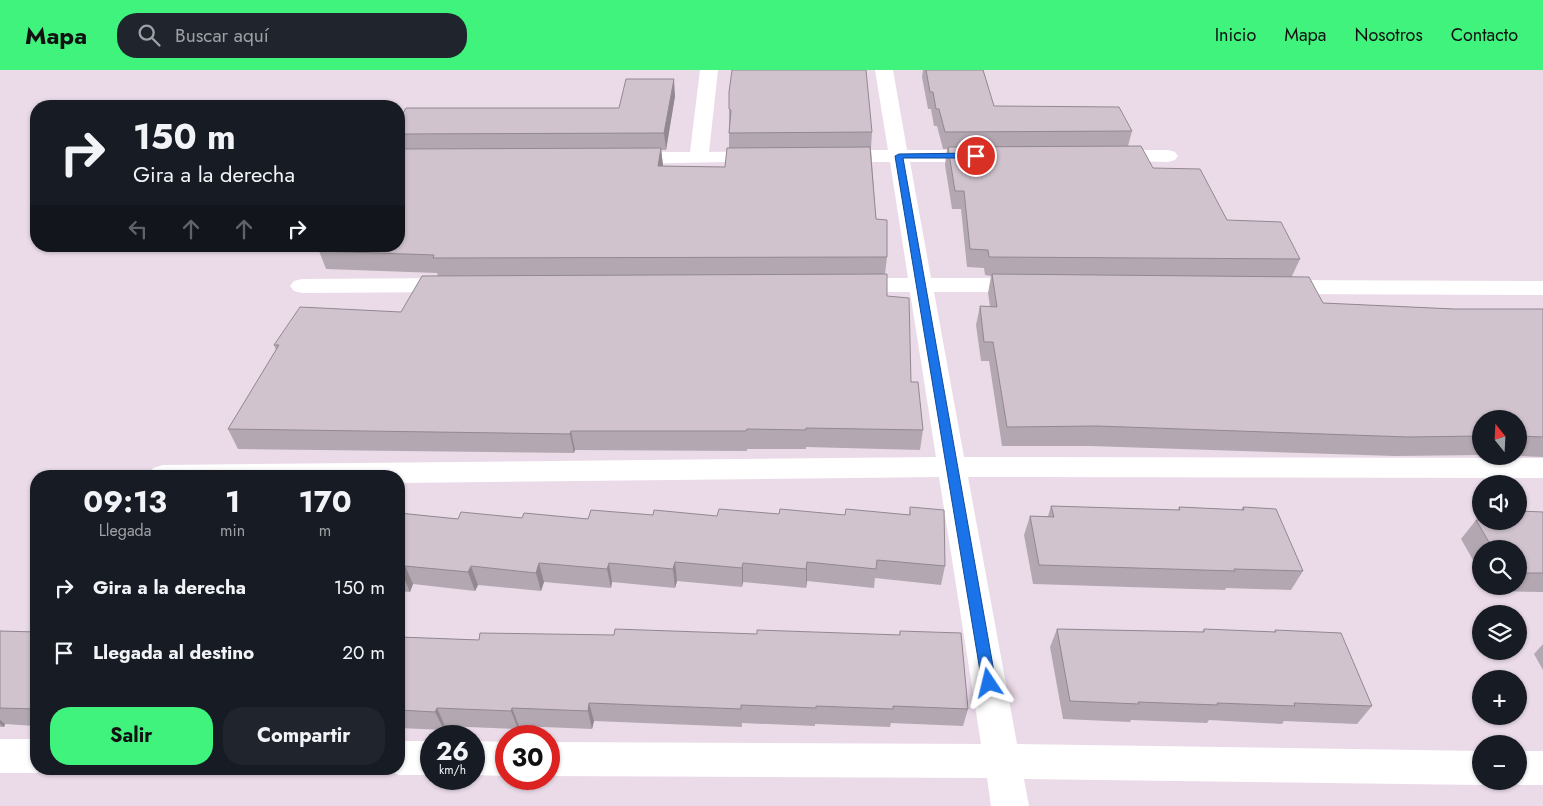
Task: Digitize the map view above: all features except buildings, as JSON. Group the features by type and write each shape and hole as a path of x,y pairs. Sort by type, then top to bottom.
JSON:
{"street":[{"path":"699,158 709,70"},
{"path":"884,70 1010,806"},
{"path":"813,157 1008,156"},
{"path":"1088,156 1168,156"},
{"path":"609,158 784,157"},
{"path":"831,284 1049,285"},
{"path":"302,286 472,286"},
{"path":"1257,286 1543,288"},
{"path":"405,473 952,467 1543,468"},
{"path":"0,756 30,756"},
{"path":"405,758 420,758"},
{"path":"560,759 1003,761 1472,768"},
{"path":"1527,768 1543,768"}],"route":[{"path":"976,156 899,156 989,683"}]}
